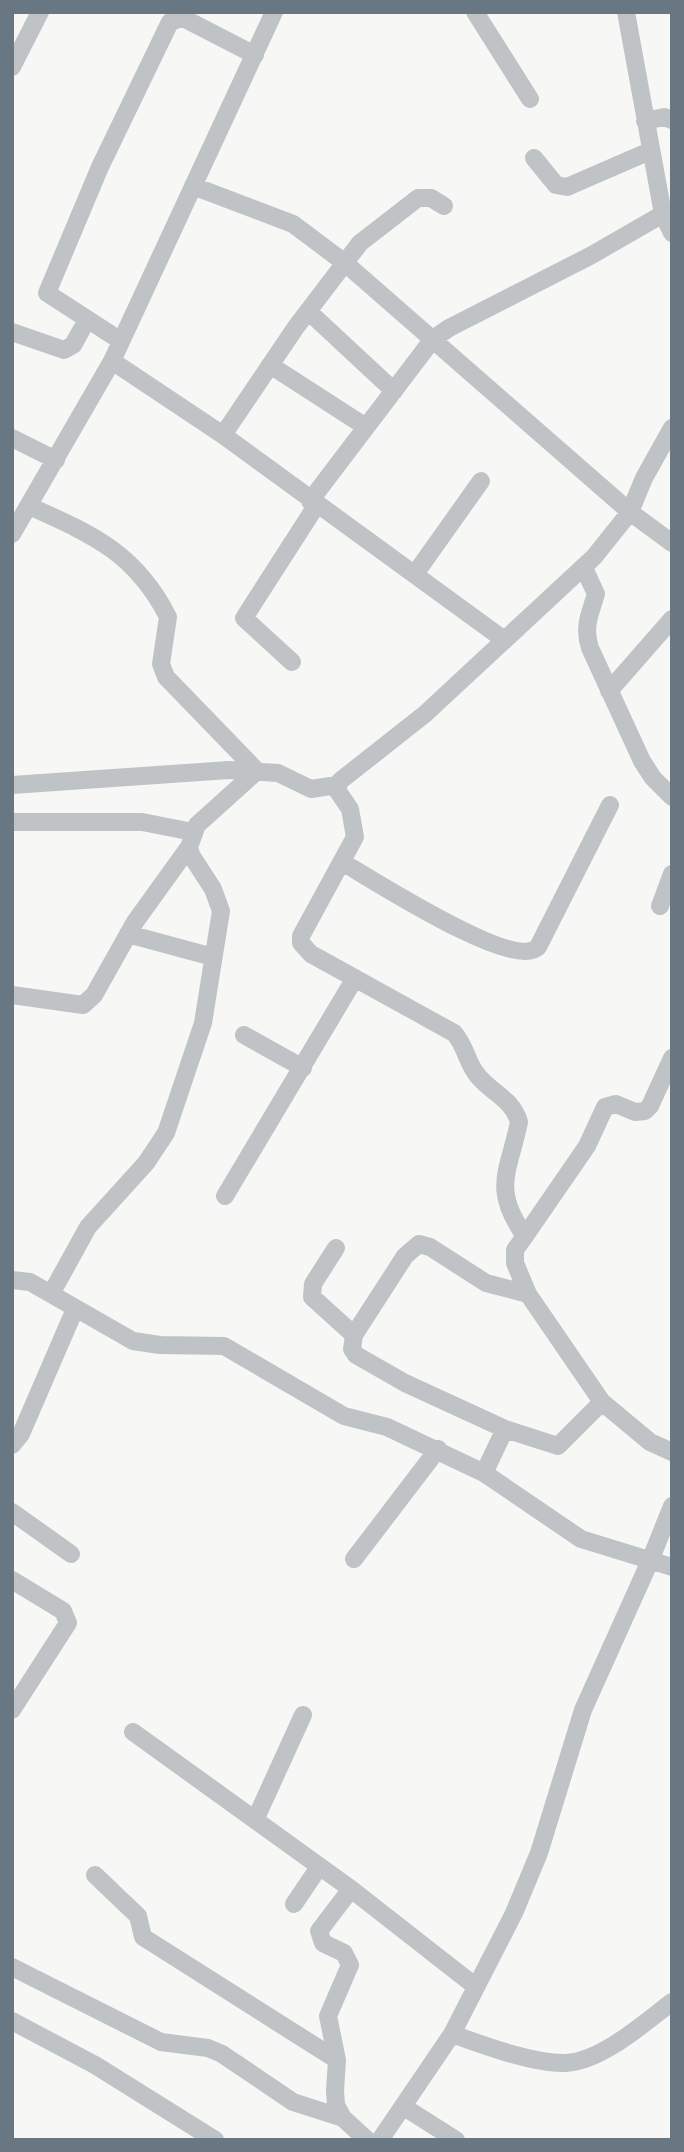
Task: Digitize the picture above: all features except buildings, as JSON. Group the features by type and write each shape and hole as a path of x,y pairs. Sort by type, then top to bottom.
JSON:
{"street":[{"path":"12,67 40,12"},
{"path":"12,534 112,361 274,12"},
{"path":"475,12 530,99"},
{"path":"626,12 663,214 672,233"},
{"path":"121,341 48,297 47,289 100,167 170,22 181,18 187,20 255,55"},
{"path":"645,121 664,117 672,120"},
{"path":"534,158 556,185 567,187 650,151"},
{"path":"193,186 287,221 345,263 630,512 672,543"},
{"path":"223,436 270,365 360,243 418,198 431,198 444,206"},
{"path":"292,662 244,618 313,503 366,427 433,339 663,214"},
{"path":"308,312 394,391"},
{"path":"12,332 64,350 73,345 87,320"},
{"path":"112,361 223,436 503,639"},
{"path":"270,365 366,427"},
{"path":"12,785 257,771 278,773 311,789 337,785 425,714 503,639 584,568 630,512 640,485 672,428"},
{"path":"12,438 56,460"},
{"path":"415,574 481,481"},
{"path":"29,506 100,539 119,554 148,585 168,617 161,664 166,677 257,771"},
{"path":"584,568 596,594 586,620 585,634 642,761 653,778 672,797"},
{"path":"609,691 672,619"},
{"path":"12,995 83,1005 94,995 128,934 191,840 197,825 257,771"},
{"path":"337,785 355,824 353,845 304,927 301,943 311,954 454,1033 462,1042 474,1071 516,1111 519,1122 503,1187 512,1218 524,1236"},
{"path":"342,862 484,940 513,951 531,952 538,947 610,806"},
{"path":"12,822 142,822 191,840"},
{"path":"51,1294 88,1227 146,1163 166,1133 203,1023 220,903 194,862 191,840"},
{"path":"660,906 672,874"},
{"path":"128,934 213,957"},
{"path":"225,1196 355,978"},
{"path":"244,1035 303,1068"},
{"path":"672,1058 650,1106 645,1111 635,1112 616,1104 605,1107 587,1146 515,1250 515,1263 528,1294 602,1402 650,1442 672,1452"},
{"path":"528,1294 486,1283 430,1247 419,1244 405,1256 354,1335 352,1349 371,1364 505,1429 558,1446 602,1402"},
{"path":"336,1248 313,1284 311,1293 320,1306 354,1335"},
{"path":"12,1280 30,1282 133,1341 160,1345 223,1346 344,1416 387,1427 484,1473 581,1539 672,1567"},
{"path":"15,1434 75,1309"},
{"path":"484,1473 505,1429"},
{"path":"354,1559 438,1449"},
{"path":"380,2140 452,2034 514,1913 539,1853 583,1710 650,1562 672,1506"},
{"path":"12,1512 71,1554"},
{"path":"12,1580 63,1611 68,1623 12,1710"},
{"path":"256,1818 303,1715"},
{"path":"133,1732 256,1818 475,1986"},
{"path":"294,1904 319,1867"},
{"path":"95,1875 138,1916 143,1937 337,2060"},
{"path":"351,1889 319,1931 323,1943 344,1953 350,1965 328,2016 337,2060 336,2105 343,2118 367,2140"},
{"path":"12,1967 161,2042 208,2048 222,2054 293,2102 343,2118"},
{"path":"452,2034 546,2061 566,2063 580,2060 619,2041 672,2002"},
{"path":"12,2021 95,2064 215,2140"},
{"path":"404,2107 456,2140"}]}
